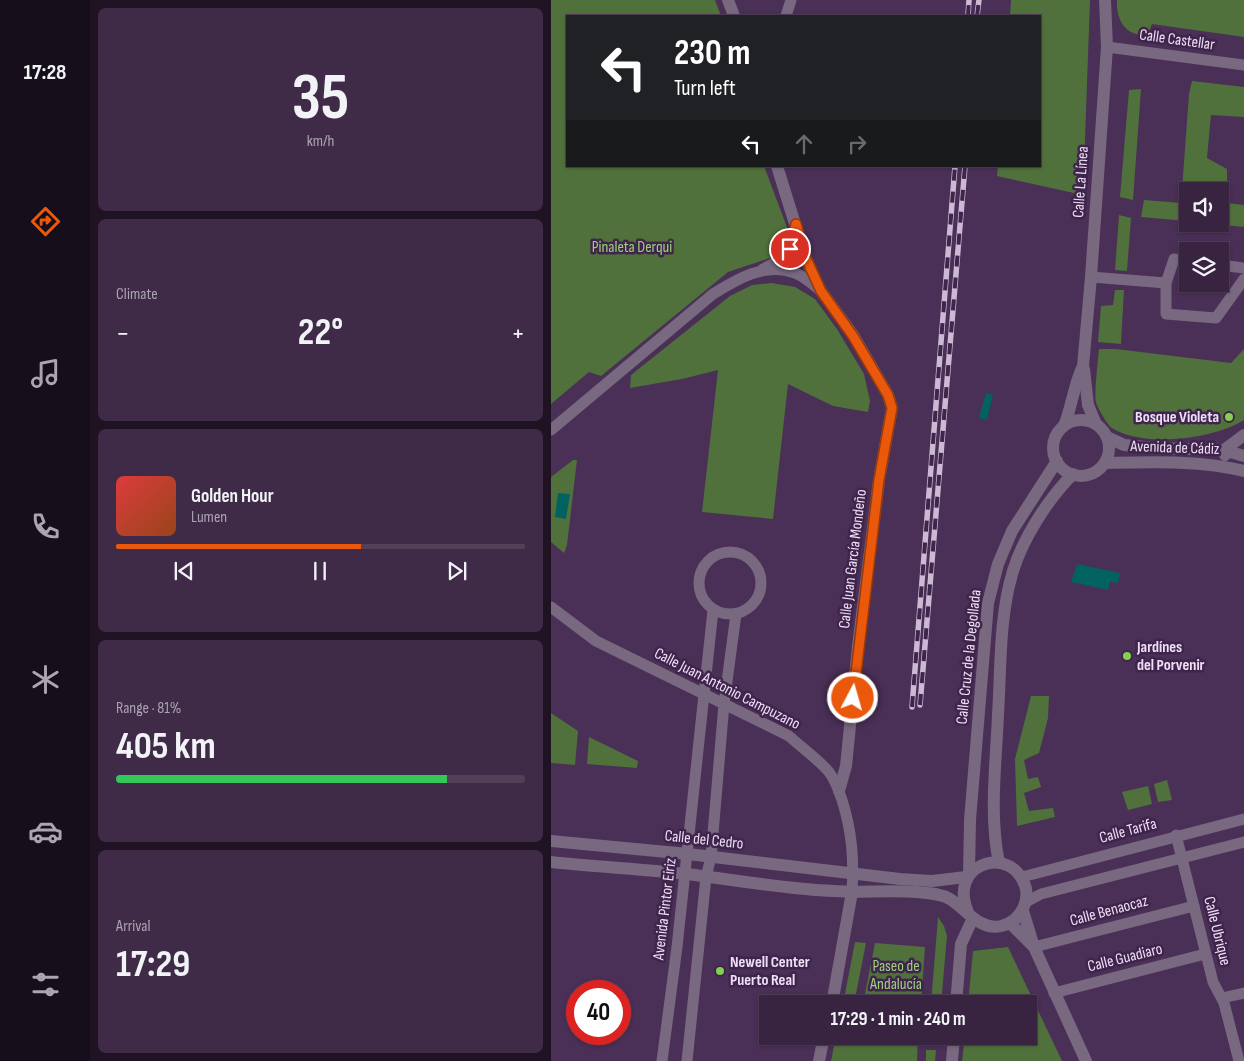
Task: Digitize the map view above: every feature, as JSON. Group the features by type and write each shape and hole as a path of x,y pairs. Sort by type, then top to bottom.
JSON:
{"street":[{"path":"728,0 734,15"},
{"path":"786,15 791,0"},
{"name":"Calle La Línea","path":"1064,426 1083,366 1107,47 1105,0"},
{"name":"Calle Castellar","path":"1107,47 1244,65"},
{"name":"Calle Juan García Mondeño","path":"777,167 805,256 821,291 853,336 888,395 892,408 878,490 858,646 847,766 839,791"},
{"path":"760,271 773,264 790,249 796,224"},
{"path":"783,256 796,254 805,256 795,273"},
{"path":"1179,260 1174,259 1166,283 1166,314 1216,318 1244,279"},
{"path":"1229,266 1244,268"},
{"name":"Calle Juan García Mondeño","path":"551,430 713,294 742,277 760,271 781,270 795,273 821,291"},
{"path":"1091,277 1166,283"},
{"name":"Calle La Línea","path":"1083,366 1088,405 1096,424"},
{"path":"1088,420 1096,424 1107,437 1109,446 1105,463 1099,470 1082,476 1066,471 1057,461 1054,452 1057,434 1070,422 1088,420"},
{"path":"1193,464 1207,462 1244,436"},
{"name":"Avenida de Cádiz","path":"1107,437 1124,444 1155,448 1224,450 1244,456"},
{"path":"1224,450 1229,467"},
{"name":"Calle Cruz de la Degollada","path":"968,875 970,820 988,604 998,564 1012,531 1057,461"},
{"name":"Avenida de Cádiz","path":"1105,463 1153,462 1193,464 1229,467 1244,471"},
{"name":"Calle Cruz de la Degollada","path":"999,863 993,822 1004,606 1013,569 1026,539 1059,488 1073,474"},
{"path":"739,553 749,558 756,566 760,576 761,586 753,604 745,611 736,614 720,613 713,610 706,604 698,587 702,567 709,559 718,554 739,553"},
{"name":"Calle Juan Antonio Campuzano","path":"551,607 596,641 789,736 830,774 839,791 852,838 852,892"},
{"name":"Avenida Pintor Eiriz","path":"662,1061 688,854 713,610"},
{"path":"687,1061 707,877 711,857 724,704 736,614"},
{"name":"Calle Tarifa","path":"1022,877 1244,818"},
{"name":"Calle Ubrique","path":"1175,835 1214,986 1222,998 1239,1061"},
{"name":"Calle del Cedro","path":"551,841 932,881 968,875"},
{"path":"551,862 685,874 833,891 899,890 931,893 948,898 981,923 1000,926 1010,923 1017,918 1024,906 1041,894 1244,842"},
{"path":"957,995 961,944 970,915 963,894 968,875 983,865 999,863 1008,865 1022,877 1025,885 1024,906 1034,947 1053,993 1086,1061"},
{"path":"834,995 852,892"},
{"name":"Calle Benaocaz","path":"1034,947 1193,906"},
{"path":"1010,923 1034,947"},
{"name":"Calle Guadiaro","path":"1053,993 1205,954"},
{"path":"1222,998 1244,993"},
{"path":"819,1061 822,1045"},
{"path":"952,1061 953,1045"}],"green space":[{"name":"Pinaleta Derqui","path":"551,0 715,0 721,15 566,15 566,167 764,167 788,230 785,253 728,272 601,376 589,372 551,404"},
{"path":"1011,0 1090,0 1083,195 997,176 998,167 1041,167 1041,15 1010,15"},
{"path":"1117,0 1244,0 1244,37 1152,24 1148,34 1136,34 1123,25 1117,10"},
{"path":"1192,81 1244,87 1244,117 1211,115 1207,158 1227,169 1227,182 1183,182 1189,94"},
{"path":"1141,89 1133,200 1120,197 1129,90"},
{"path":"1144,200 1179,203 1179,220 1141,217"},
{"path":"1229,203 1244,205 1244,227 1229,226"},
{"path":"1119,215 1131,218 1127,271 1115,270"},
{"path":"772,283 795,287 815,299 837,329 864,374 870,401 868,412 833,406 788,384 773,519 702,512 718,370 682,379 630,388 631,375 730,296 752,285"},
{"path":"1115,290 1124,290 1121,344 1098,342 1101,306 1113,305"},
{"path":"1099,349 1116,349 1231,363 1244,349 1244,420 1215,432 1178,439 1141,438 1112,428 1096,402"},
{"path":"573,460 577,460 567,545 564,553 551,542 551,477"},
{"path":"1031,696 1049,696 1048,718 1039,753 1024,760 1028,779 1038,777 1041,787 1024,793 1029,811 1053,808 1055,817 1017,826 1015,759"},
{"path":"551,713 578,731 575,765 551,763"},
{"path":"589,737 638,761 637,768 587,764"},
{"path":"1167,780 1172,800 1158,802 1154,784"},
{"path":"1148,786 1152,804 1128,810 1122,792"},
{"path":"938,917 944,926 947,936 942,995 932,995"},
{"path":"855,942 866,943 856,995 845,995"},
{"name":"Paseo de Andalucía","path":"875,943 925,947 922,995 865,995"},
{"path":"1008,947 1031,995 969,995 973,951"},
{"path":"1037,1008 1062,1061 962,1061 964,1045 1037,1045"},
{"name":"Paseo de Andalucía","path":"834,1045 918,1045 917,1061 831,1061"},
{"path":"926,1050 936,1050 935,1061 926,1061"}],"shaded area":[{"path":"986,393 993,395 987,420 979,418"},
{"path":"558,493 570,494 566,519 555,517"},
{"path":"1077,564 1120,573 1118,583 1110,582 1108,590 1071,582"}],"railway":[{"path":"968,15 969,0"},
{"path":"977,15 979,0"},
{"path":"912,707 955,167"},
{"path":"920,705 965,167"}],"place":[{"name":"Bosque Violeta","path":"1229,417"},
{"name":"Jardínes del Porvenir","path":"1127,656"},
{"name":"Newell Center Puerto Real","path":"720,971"}],"route":[{"path":"790,249 796,224 805,256 821,291 853,336 888,395 892,408 879,480 853,698"}]}
